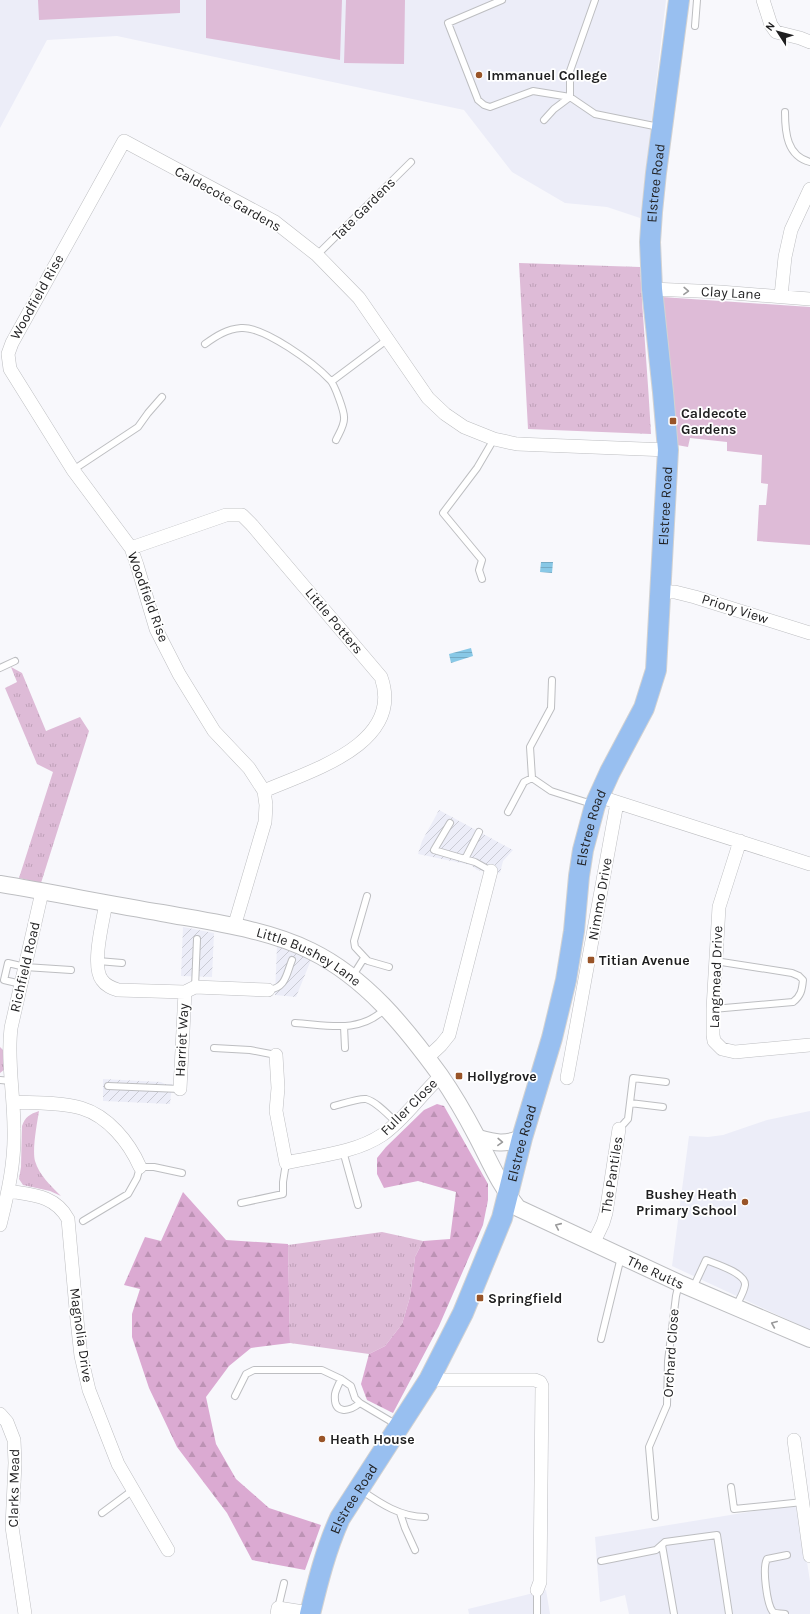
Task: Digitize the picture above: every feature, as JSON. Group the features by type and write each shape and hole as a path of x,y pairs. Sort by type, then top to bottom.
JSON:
{"main road":[{"name":"Elstree Road","path":"310,1614 321,1568 330,1540 340,1518 429,1380 463,1313 502,1218 522,1138 552,1038 567,973 574,931 583,850 644,708 656,670 659,592 668,450 652,289 650,242 662,128 679,0"}],"street":[{"path":"763,0 771,25 776,32 810,42"},
{"name":"Caldecote Gardens","path":"71,237 124,142 274,222 317,256 359,298 428,398 440,409 464,426 494,439 517,444 668,450"},
{"path":"781,296 785,257 791,230 810,189"},
{"name":"Woodfield Rise","path":"71,237 12,343 8,354 10,369 72,470 131,548 138,565 156,629 179,674 214,731 249,768 264,791 266,805 265,822 234,927"},
{"name":"Clay Lane","path":"652,289 720,292 810,299"},
{"name":"Little Potters","path":"131,548 226,515 242,515 258,531 381,677 385,695 385,706 377,726 371,734 352,748 324,765 264,791"},
{"name":"Priory View","path":"659,592 675,592 695,597 810,633"},
{"path":"603,801 740,841 810,864"},
{"name":"Nimmo Drive","path":"567,1078 575,1042 603,801"},
{"name":"Langmead Drive","path":"740,841 719,907 713,1009 714,1041 722,1049 735,1052 810,1045"},
{"path":"427,1058 449,1035 491,871"},
{"name":"Little Bushey Lane","path":"0,884 234,927 292,942 312,951 368,989 386,1008 427,1058 440,1076 478,1138 497,1178 508,1195"},
{"name":"Richfield Road","path":"0,1225 13,1168 14,1102 5,1080 7,1042 42,892"},
{"name":"Harriet Way","path":"106,903 98,960 99,974 102,980 111,988 118,990 268,990"},
{"name":"Harriet Way","path":"180,1089 190,989"},
{"path":"552,1038 575,1042"},
{"path":"276,1055 278,1088 276,1112 286,1163"},
{"name":"Fuller Close","path":"286,1163 343,1151 366,1144 383,1135 397,1123 440,1076"},
{"path":"14,1102 61,1105 81,1108 96,1115 109,1123 124,1140 135,1156 140,1167"},
{"name":"The Pantiles","path":"594,1242 603,1223 606,1212 619,1129"},
{"path":"478,1138 499,1143 510,1142 522,1138"},
{"name":"Magnolia Drive","path":"8,1191 48,1199 63,1210 68,1219 77,1320 89,1390 118,1464 168,1550"},
{"name":"The Rutts","path":"508,1195 518,1208 735,1308 810,1339"},
{"path":"429,1380 535,1380 540,1382 542,1394 540,1582 536,1590"},
{"name":"Clarks Mead","path":"0,1414 7,1422 14,1440 15,1463 12,1527 25,1614"},
{"path":"794,1440 810,1556"},
{"path":"277,1611 310,1614"}],"lane":[{"path":"502,0 448,23 478,100 484,105 490,106 533,91 570,97 595,114 662,128"},
{"path":"570,97 570,71 595,0"},
{"path":"695,26 697,0"},
{"path":"544,120 554,109 570,97"},
{"path":"785,112 785,131 787,142 800,158 810,162"},
{"name":"Tate Gardens","path":"317,256 411,162"},
{"path":"205,344 217,335 228,330 242,328 252,329 290,348 332,381 344,417 344,424 336,440"},
{"path":"332,381 388,339"},
{"path":"72,470 138,427 148,413 162,398"},
{"path":"482,579 479,570 482,560 443,513 477,468 494,439"},
{"path":"0,668 15,661"},
{"path":"532,778 530,747 551,708 552,680"},
{"path":"532,778 551,791 603,801"},
{"path":"508,812 524,782 532,778"},
{"path":"450,823 434,850 475,862 491,871"},
{"path":"465,859 480,832"},
{"path":"367,896 354,940 354,947 368,961 390,968"},
{"path":"190,989 197,939"},
{"path":"352,977 364,958"},
{"path":"98,960 122,963"},
{"path":"268,990 275,989 283,984 292,960"},
{"path":"713,1009 793,1002 799,998 802,991 803,980 799,976 792,973 715,961"},
{"path":"25,967 71,970"},
{"path":"296,1023 353,1026 367,1022 386,1008"},
{"path":"344,1026 345,1048"},
{"path":"214,1048 250,1050 276,1055"},
{"path":"619,1129 628,1119 633,1078 666,1082"},
{"path":"108,1086 180,1089"},
{"path":"334,1106 364,1099 371,1101 397,1123"},
{"path":"630,1103 663,1107"},
{"path":"343,1151 358,1205"},
{"path":"241,1203 283,1194 282,1182 286,1163"},
{"path":"83,1221 128,1194 132,1188 140,1167 154,1167 182,1173"},
{"path":"601,1339 621,1255"},
{"name":"Orchard Close","path":"655,1516 649,1447 667,1406 668,1361 676,1296 686,1286 706,1260 738,1274 743,1279 745,1285 735,1308"},
{"path":"236,1396 246,1374 254,1370 322,1370 341,1379 350,1386 355,1398 399,1426"},
{"path":"341,1379 335,1395 337,1406 344,1411 353,1408 360,1402"},
{"path":"730,1487 734,1509 803,1502"},
{"path":"358,1488 385,1506 400,1513 413,1517 426,1517"},
{"path":"102,1513 132,1490"},
{"path":"400,1513 404,1528 415,1550"},
{"path":"601,1561 656,1550 665,1542 717,1535 729,1614"},
{"path":"662,1545 674,1614"},
{"path":"785,1614 772,1611 766,1588 764,1564 767,1559 786,1555"},
{"path":"277,1611 284,1583"},
{"path":"536,1590 537,1614"}],"shaded area":[{"name":"Immanuel College","path":"0,0 666,0 640,218 607,207 565,203 512,172 464,110 117,36 47,40 0,128"},
{"path":"439,810 513,850 503,861 500,873 477,870 471,865 418,854 422,841"},
{"path":"183,927 214,933 212,977 181,976"},
{"path":"277,946 311,960 296,997 275,995"},
{"path":"103,1079 172,1084 170,1104 103,1101"},
{"name":"Bushey Heath Primary School","path":"810,1111 810,1330 672,1266 689,1136 708,1137 723,1135 767,1120"},
{"path":"798,1504 810,1581 810,1614 629,1614 625,1595 600,1602 595,1537"},
{"path":"546,1590 550,1614 469,1614 468,1609"}],"green space":[{"path":"38,0 180,0 180,13 39,20"},
{"path":"206,0 342,0 340,60 206,38"},
{"path":"346,0 405,0 404,64 344,63"},
{"path":"519,263 640,267 651,434 528,429"},
{"path":"662,297 810,307 810,545 757,541 759,505 766,505 768,484 761,483 762,455 727,451 727,442 690,438 688,447 677,445"},
{"path":"11,667 22,673 46,731 80,717 89,731 41,883 19,878 53,772 37,764 5,688 17,682"},
{"path":"0,1047 4,1051 5,1069 0,1073"},
{"path":"437,1104 444,1106 488,1184 488,1200 483,1225 439,1326 393,1413 367,1400 361,1384 369,1354 385,1346 402,1324 410,1297 415,1257 423,1241 450,1239 456,1192 418,1181 384,1188 377,1174 377,1158 386,1147 424,1110"},
{"path":"39,1111 34,1143 35,1161 42,1176 61,1196 50,1191 23,1185 19,1179 21,1167 22,1126 28,1116"},
{"path":"183,1192 226,1240 288,1244 290,1343 251,1348 229,1366 206,1397 216,1444 236,1479 269,1508 321,1525 305,1570 252,1560 227,1513 177,1447 149,1388 132,1337 132,1314 140,1289 124,1285 145,1237 161,1241"},
{"path":"382,1232 423,1241 415,1257 410,1297 402,1324 385,1346 369,1354 290,1343 288,1245"}],"water":[{"path":"541,562 553,562 552,573 540,572"},
{"path":"471,648 473,656 451,663 449,654"}],"place":[{"name":"Immanuel College","path":"479,75"},
{"name":"Caldecote Gardens","path":"673,421"},
{"name":"Titian Avenue","path":"591,960"},
{"name":"Hollygrove","path":"459,1076"},
{"name":"Bushey Heath Primary School","path":"745,1202"},
{"name":"Springfield","path":"480,1298"},
{"name":"Heath House","path":"322,1439"}]}
